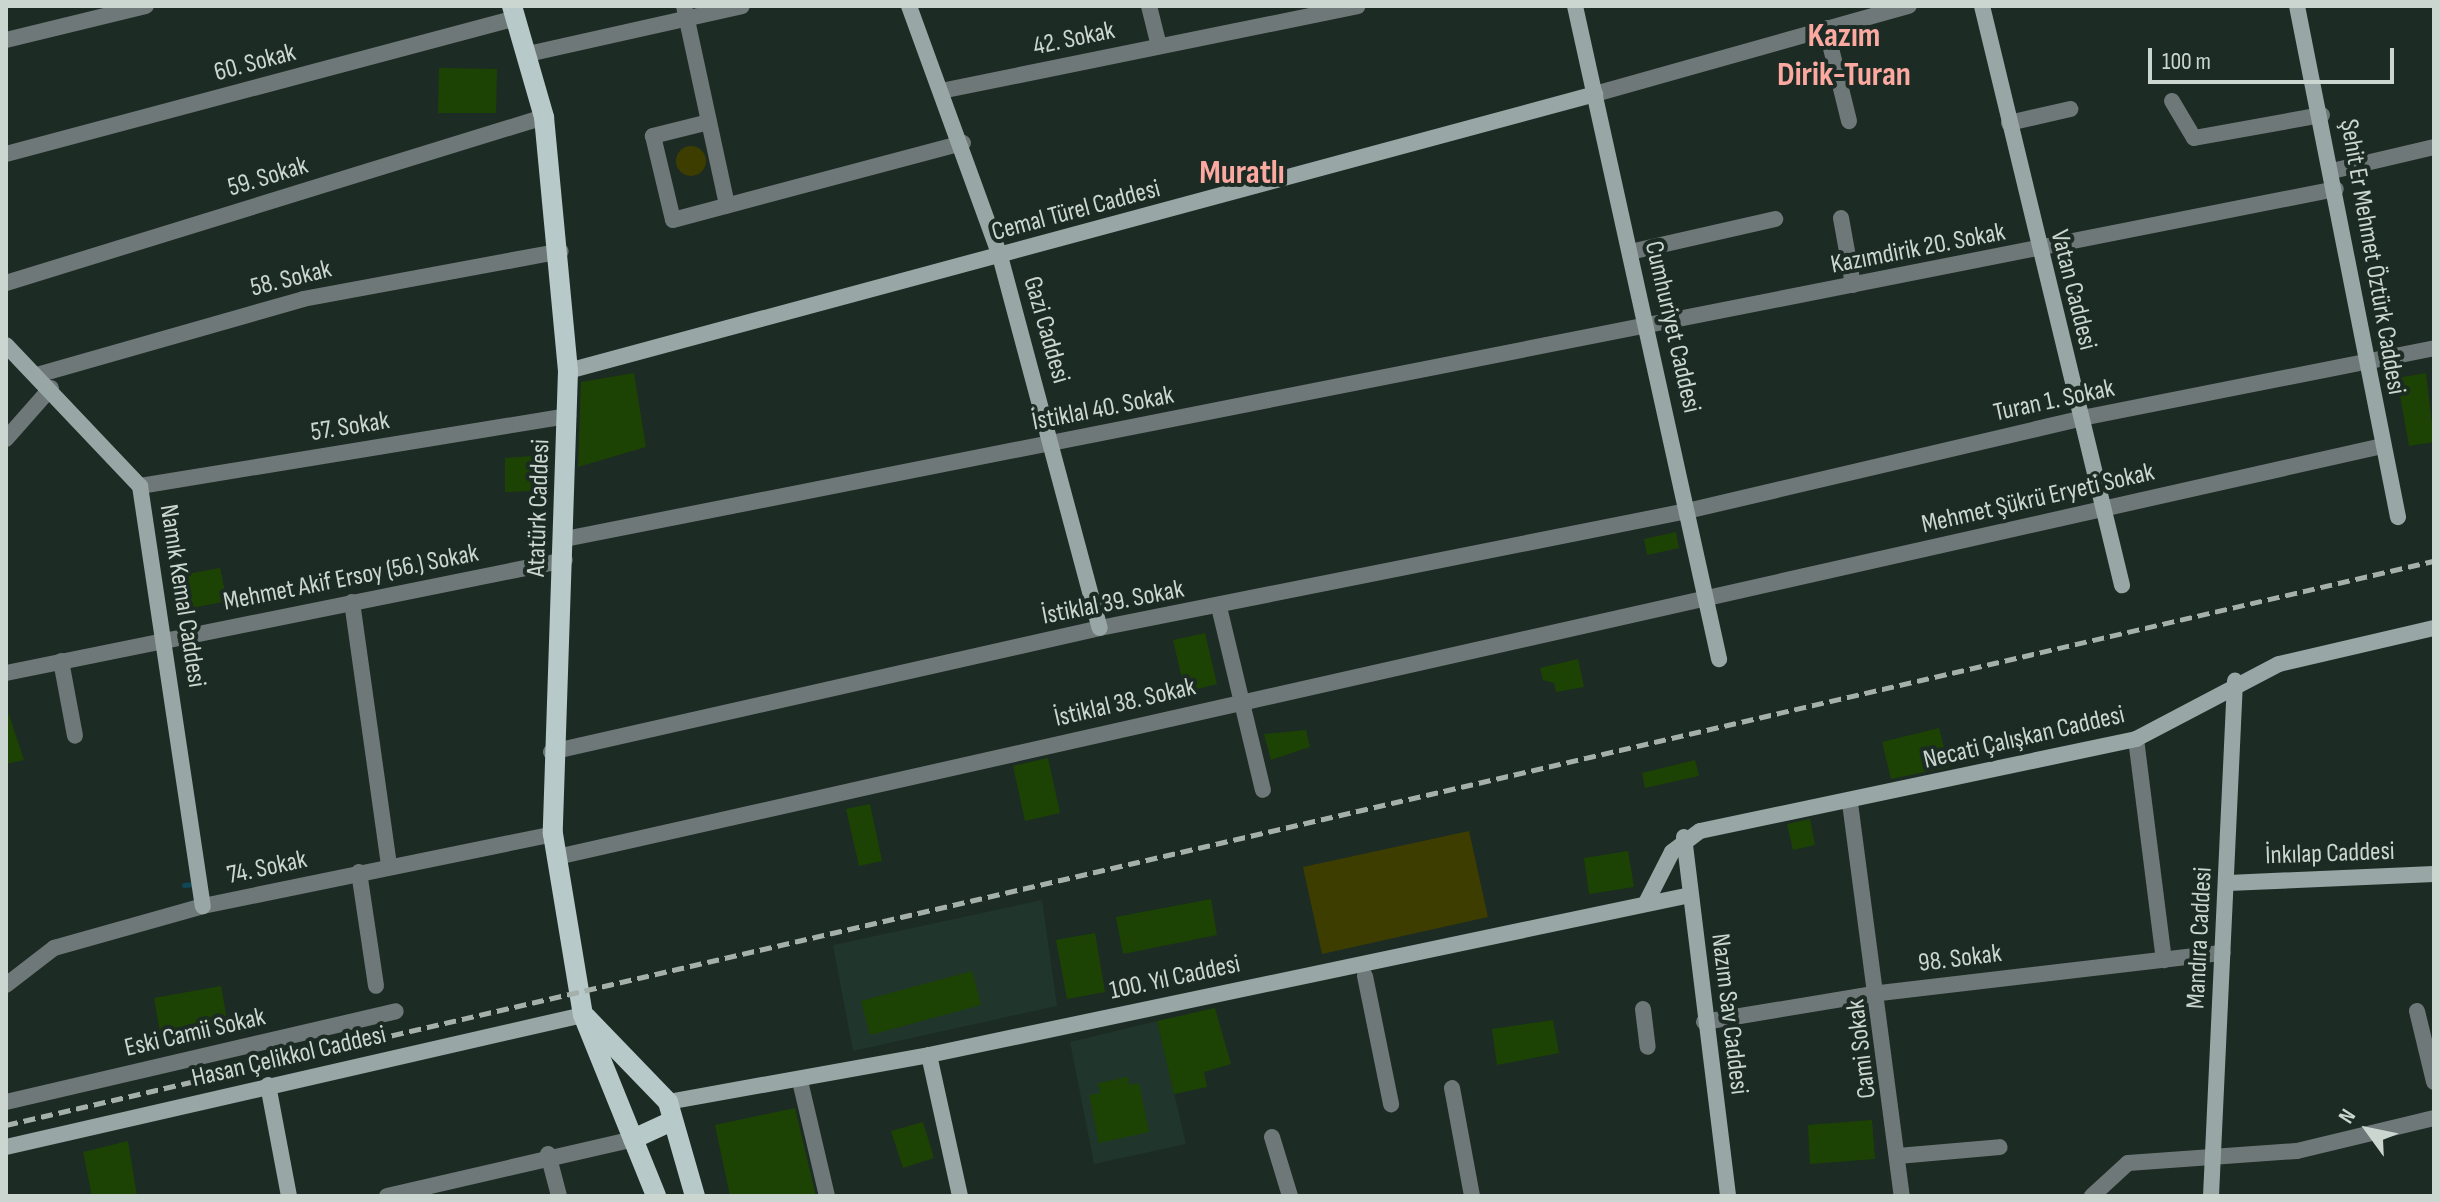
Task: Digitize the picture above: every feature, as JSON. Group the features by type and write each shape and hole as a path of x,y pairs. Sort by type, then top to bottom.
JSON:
{"main road":[{"name":"Atatürk Caddesi","path":"514,12 544,117 561,251 568,371 565,549 551,752 553,834 583,1015 656,1196"},
{"path":"583,1015 653,1080 670,1111 695,1196"},
{"path":"615,1094 653,1080"},
{"path":"633,1139 670,1111"}],"street":[{"path":"6,40 146,6"},
{"path":"528,54 686,12 742,6"},
{"name":"Gazi Caddesi","path":"909,6 963,143 1000,256 1053,443 1100,628"},
{"path":"1149,6 1159,46"},
{"name":"42. Sokak","path":"941,91 1357,6"},
{"name":"Cumhuriyet Caddesi","path":"1575,6 1650,329 1704,600 1719,659"},
{"path":"1595,94 1909,6"},
{"name":"Vatan Caddesi","path":"1982,6 2038,250 2122,585"},
{"name":"Şehit Er Mehmet Öztürk Caddesi","path":"2297,6 2322,115 2382,446 2398,517"},
{"name":"60. Sokak","path":"6,154 514,12"},
{"path":"686,12 727,205"},
{"path":"1826,28 1849,121"},
{"name":"Cemal Türel Caddesi","path":"568,371 1595,94"},
{"path":"2172,101 2194,138 2322,115"},
{"path":"2009,123 2070,109"},
{"name":"59. Sokak","path":"6,283 544,117"},
{"path":"709,122 653,136 673,220 963,143"},
{"path":"2332,171 2434,147"},
{"name":"Kazımdirik 20. Sokak","path":"1650,329 1853,285 2336,189"},
{"path":"1841,218 1853,285"},
{"path":"1630,252 1775,219"},
{"name":"58. Sokak","path":"37,375 303,299 561,251"},
{"name":"İstiklal 40. Sokak","path":"565,549 1053,443 1650,329"},
{"name":"Namık Kemal Caddesi","path":"6,345 51,388 140,486 166,639 203,906"},
{"name":"Turan 1. Sokak","path":"1687,511 2082,418 2434,348"},
{"path":"6,439 51,388"},
{"name":"57. Sokak","path":"140,486 568,416"},
{"name":"Mehmet Şükrü Eryeti Sokak","path":"1704,600 2382,446"},
{"name":"İstiklal 39. Sokak","path":"551,752 1100,628 1219,607 1687,511"},
{"name":"Mehmet Akif Ersoy (56.) Sokak","path":"6,673 352,602 565,549"},
{"name":"İstiklal 38. Sokak","path":"557,857 1240,701 1704,600"},
{"path":"352,602 389,866"},
{"path":"1219,607 1263,790"},
{"name":"Necati Çalışkan Caddesi","path":"1692,834 1850,803 2136,739 2235,681 2434,628"},
{"path":"61,661 75,736"},
{"name":"Mandıra Caddesi","path":"2211,1196 2228,883 2235,681"},
{"path":"2136,739 2164,960"},
{"name":"Cami Sokak","path":"1850,803 1880,993 1902,1196"},
{"name":"74. Sokak","path":"6,985 54,948 203,906 553,834"},
{"path":"1647,901 1692,834"},
{"name":"Nazım Sav Caddesi","path":"1692,834 1690,895 1728,1196"},
{"path":"359,872 376,986"},
{"name":"İnkılap Caddesi","path":"2228,883 2434,874"},
{"name":"100. Yıl Caddesi","path":"670,1111 1647,901 1690,895"},
{"name":"98. Sokak","path":"1704,1022 1880,993 2223,953"},
{"path":"1365,976 1391,1104"},
{"path":"1643,1009 1648,1047"},
{"name":"Eski Camii Sokak","path":"6,1102 396,1011"},
{"path":"2417,1011 2434,1082"},
{"name":"Hasan Çelikkol Caddesi","path":"6,1147 583,1015"},
{"path":"929,1055 960,1196"},
{"path":"800,1081 827,1196"},
{"path":"268,1085 289,1196"},
{"path":"1452,1088 1472,1196"},
{"path":"2092,1196 2128,1163 2215,1154 2297,1151 2434,1118"},
{"path":"1272,1137 1290,1196"},
{"path":"387,1196 548,1154 633,1139"},
{"path":"1898,1156 2000,1147"},
{"path":"548,1154 559,1196"}],"shaded area":[{"path":"691,146 702,150 706,161 702,172 691,176 680,172 676,161 680,150"},
{"path":"1469,831 1488,917 1322,954 1303,867"},
{"path":"1042,900 1057,1006 853,1051 833,945"},
{"path":"1157,1021 1186,1144 1094,1164 1070,1042"}],"building":[{"path":"439,68 497,69 496,113 438,113"},
{"path":"634,373 646,447 578,467 581,382"},
{"path":"2426,373 2434,442 2409,446 2397,378"},
{"path":"532,456 531,491 505,492 505,458"},
{"path":"1676,532 1679,548 1647,555 1644,539"},
{"path":"220,568 227,601 187,609 181,575"},
{"path":"1205,633 1217,684 1185,692 1173,640"},
{"path":"1578,659 1584,687 1556,692 1554,683 1543,680 1540,668"},
{"path":"6,706 24,760 6,764"},
{"path":"1939,728 1949,767 1891,779 1882,742"},
{"path":"1306,730 1310,747 1271,760 1264,734"},
{"path":"1048,758 1060,813 1025,821 1013,766"},
{"path":"1695,760 1699,776 1645,788 1642,773"},
{"path":"870,804 882,861 859,866 846,809"},
{"path":"1810,819 1815,845 1793,850 1787,824"},
{"path":"1628,851 1634,887 1589,894 1584,858"},
{"path":"1211,899 1217,935 1123,954 1116,917"},
{"path":"1095,933 1105,992 1067,999 1056,940"},
{"path":"972,971 981,1005 870,1035 861,1001"},
{"path":"221,986 227,1020 160,1032 154,998"},
{"path":"1215,1008 1231,1064 1204,1072 1207,1087 1174,1094 1157,1021"},
{"path":"1553,1020 1559,1053 1497,1065 1492,1029"},
{"path":"1128,1077 1129,1085 1139,1083 1149,1132 1099,1143 1089,1095 1100,1093 1098,1083"},
{"path":"795,1108 816,1196 730,1196 715,1125"},
{"path":"1872,1120 1875,1159 1810,1164 1808,1125"},
{"path":"923,1122 934,1158 903,1168 891,1131"},
{"path":"128,1141 137,1196 92,1196 83,1152"}],"waterway":[{"path":"184,885 195,884"}],"railway":[{"path":"6,1125 2434,561"}],"district":[{"name":"Kazım Dirik-Turan","path":"1844,54"},
{"name":"Muratlı","path":"1242,173"}]}
